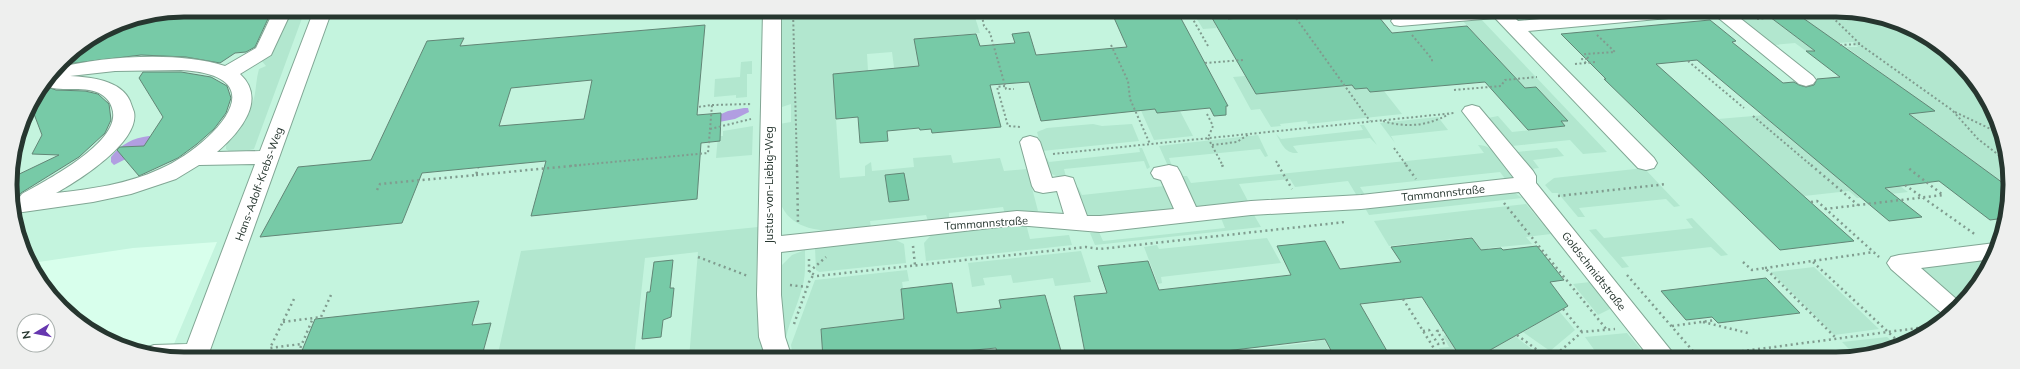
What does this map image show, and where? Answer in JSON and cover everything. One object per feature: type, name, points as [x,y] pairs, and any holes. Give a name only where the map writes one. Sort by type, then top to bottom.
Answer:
[{"type":"street","points":[[227,74],[264,51],[280,17]]},
{"type":"street","name":"Hans-Adolf-Krebs-Weg","points":[[198,352],[320,17]]},
{"type":"street","name":"Justus-von-Liebig-Weg","points":[[772,17],[769,295],[772,337],[777,352]]},
{"type":"street","points":[[1400,21],[1444,17]]},
{"type":"street","points":[[1504,17],[1646,163]]},
{"type":"street","points":[[1513,27],[1625,17]]},
{"type":"street","points":[[1727,17],[1806,80]]},
{"type":"street","points":[[105,89],[144,64]]},
{"type":"street","points":[[18,206],[126,188],[169,173],[194,159],[224,134],[240,111],[241,91],[236,81],[227,74],[192,65],[97,65],[60,73]]},
{"type":"street","points":[[18,205],[83,167],[99,154],[116,135],[124,118],[124,109],[116,96],[105,89],[80,83],[53,82]]},
{"type":"street","points":[[1472,111],[1526,176],[1531,192]]},
{"type":"street","points":[[1029,142],[1043,186],[1065,183],[1078,223]]},
{"type":"street","points":[[194,159],[268,157]]},
{"type":"street","points":[[1162,173],[1169,172],[1188,215]]},
{"type":"street","name":"Tammannstraße","points":[[769,245],[1017,218],[1100,224],[1251,208],[1531,192]]},
{"type":"street","name":"Goldschmidtstraße","points":[[1531,192],[1659,352]]},
{"type":"street","points":[[1949,307],[1899,264],[1986,244]]},
{"type":"path","points":[[793,17],[799,242],[809,250],[810,272],[817,276],[1086,247],[1100,249],[1346,222]]},
{"type":"path","points":[[982,17],[984,26],[990,33],[1006,89],[1014,89]]},
{"type":"path","points":[[1192,17],[1208,46]]},
{"type":"path","points":[[1295,17],[1370,122]]},
{"type":"path","points":[[1754,17],[1757,19],[1773,17]]},
{"type":"path","points":[[1832,17],[1860,44],[1953,112],[1978,139],[2001,157]]},
{"type":"path","points":[[1400,21],[1432,59],[1432,63]]},
{"type":"path","points":[[1582,21],[1615,52],[1585,54],[1589,59],[1582,59],[1586,63],[1596,62]]},
{"type":"path","points":[[1840,45],[1860,44]]},
{"type":"path","points":[[1112,45],[1128,81],[1130,99],[1150,144]]},
{"type":"path","points":[[1205,64],[1243,60]]},
{"type":"path","points":[[1688,61],[1744,108]]},
{"type":"path","points":[[1454,90],[1501,86],[1505,80],[1520,79]]},
{"type":"path","points":[[1005,86],[997,87],[1008,126],[1029,142],[1150,144],[1437,115]]},
{"type":"path","points":[[698,106],[749,104],[753,107]]},
{"type":"path","points":[[377,190],[380,184],[708,152],[712,105]]},
{"type":"path","points":[[1953,112],[1994,131]]},
{"type":"path","points":[[1207,114],[1213,126],[1208,138]]},
{"type":"path","points":[[1380,121],[1410,126],[1440,120],[1450,114]]},
{"type":"path","points":[[1753,116],[1859,205]]},
{"type":"path","points":[[710,129],[740,122]]},
{"type":"path","points":[[1212,145],[1235,143],[1244,140],[1250,134]]},
{"type":"path","points":[[1208,138],[1223,167]]},
{"type":"path","points":[[1276,161],[1301,205]]},
{"type":"path","points":[[1825,209],[1943,195],[1907,167]]},
{"type":"path","points":[[476,174],[478,168]]},
{"type":"path","points":[[1497,204],[1504,203],[1531,192],[1667,184]]},
{"type":"path","points":[[1905,185],[1986,244]]},
{"type":"path","points":[[1810,202],[1817,202],[1884,261]]},
{"type":"path","points":[[1504,203],[1607,330]]},
{"type":"path","points":[[1744,262],[1752,270],[1874,252]]},
{"type":"path","points":[[698,257],[756,279]]},
{"type":"path","points":[[1813,262],[1897,340]]},
{"type":"path","points":[[1765,268],[1837,339]]},
{"type":"path","points":[[783,352],[788,349],[798,308],[814,274]]},
{"type":"path","points":[[1627,275],[1694,352]]},
{"type":"path","points":[[788,285],[807,288]]},
{"type":"path","points":[[283,322],[321,318],[331,295]]},
{"type":"path","points":[[294,299],[270,348],[301,344]]},
{"type":"path","points":[[1403,299],[1436,352]]},
{"type":"path","points":[[1563,309],[1582,332]]},
{"type":"path","points":[[298,352],[313,318]]},
{"type":"path","points":[[1672,326],[1715,320]]},
{"type":"path","points":[[1703,322],[1748,333]]},
{"type":"path","points":[[1743,352],[1924,327]]},
{"type":"path","points":[[1423,331],[1430,330],[1438,344],[1445,343],[1437,331],[1443,330]]},
{"type":"path","points":[[1559,352],[1582,332],[1599,330]]},
{"type":"path","points":[[1517,335],[1540,352]]},
{"type":"shaded area","points":[[174,17],[1846,17],[1868,20],[1910,34],[1929,45],[1954,66],[1975,91],[1990,120],[2002,163],[2003,195],[2000,217],[1986,259],[1975,278],[1954,303],[1929,324],[1910,335],[1868,349],[1846,352],[174,352],[171,352],[217,242],[133,248],[36,262],[26,238],[18,206],[17,174],[20,152],[26,131],[34,110],[45,91],[66,66],[83,52],[166,18]]},
{"type":"shaded area","points":[[283,17],[302,17],[254,149],[232,152],[226,149],[229,138],[250,109],[254,99],[259,69],[266,66],[260,59]]},
{"type":"shaded area","points":[[778,17],[975,17],[980,33],[914,39],[923,88],[897,90],[892,52],[867,54],[868,71],[833,74],[840,178],[865,176],[865,166],[871,162],[872,171],[914,167],[913,158],[951,155],[953,163],[1000,158],[1004,171],[1027,169],[1038,211],[1005,214],[1003,207],[949,213],[949,218],[928,221],[926,215],[870,221],[871,228],[845,231],[818,230],[805,226],[794,221],[785,212],[779,199],[779,124],[791,122],[791,104],[779,108]]},
{"type":"shaded area","points":[[1161,17],[1184,17],[1161,19]]},
{"type":"shaded area","points":[[1196,17],[1211,17],[1217,28],[1203,29]]},
{"type":"shaded area","points":[[1510,17],[1580,17],[1515,22]]},
{"type":"shaded area","points":[[1738,17],[1770,17],[1815,51],[1806,51],[1795,43],[1774,45]]},
{"type":"shaded area","points":[[1801,17],[1846,17],[1879,23],[1910,34],[1929,45],[1946,59],[1954,66],[1975,91],[1986,110],[2000,152],[2003,183],[1910,114],[1934,111],[1846,47],[1858,47],[1853,42],[1837,43]]},
{"type":"shaded area","points":[[1480,18],[1607,152],[1583,154],[1570,140],[1512,146],[1488,118],[1498,116],[1512,132],[1565,126],[1561,121],[1567,121],[1525,88],[1462,20]]},
{"type":"shaded area","points":[[1342,54],[1370,92],[1384,91],[1402,114],[1308,124],[1307,121],[1280,124],[1281,126],[1271,127],[1260,109],[1251,110],[1233,77],[1245,76],[1256,94]]},
{"type":"shaded area","points":[[752,61],[752,74],[747,74],[747,97],[736,98],[736,95],[714,97],[715,79],[740,77],[741,62]]},
{"type":"shaded area","points":[[1135,97],[1180,111],[1193,136],[1154,140]]},
{"type":"shaded area","points":[[748,108],[749,112],[735,119],[719,122],[719,115],[728,111]]},
{"type":"shaded area","points":[[1765,115],[1900,186],[1908,192],[1857,198],[1849,191],[1804,196],[1718,119]]},
{"type":"shaded area","points":[[1438,117],[1448,130],[1391,136],[1395,143],[1380,123]]},
{"type":"shaded area","points":[[1093,124],[1102,126],[1132,124],[1139,141],[1042,151],[1037,132],[1047,128]]},
{"type":"shaded area","points":[[1360,125],[1364,125],[1377,145],[1370,138],[1293,146],[1298,153],[1294,153],[1284,148],[1276,134],[1281,139],[1363,130]]},
{"type":"shaded area","points":[[753,126],[752,155],[716,158],[718,136],[723,136],[723,131]]},
{"type":"shaded area","points":[[1258,135],[1268,156],[1265,157],[1260,149],[1169,158],[1172,166],[1168,166],[1159,146]]},
{"type":"shaded area","points":[[149,136],[154,138],[149,147],[114,165],[111,162],[111,157],[123,145],[138,138]]},
{"type":"shaded area","points":[[1478,145],[1490,148],[1495,152],[1515,176],[1514,179],[1506,180],[1500,172],[1360,187],[1365,195],[1357,196],[1348,181],[1295,187],[1290,179],[1239,184],[1249,203],[1196,209],[1181,176],[1187,176],[1191,183],[1484,153]]},
{"type":"shaded area","points":[[1139,148],[1142,148],[1150,167],[1147,169],[1144,161],[1064,169],[1066,177],[1060,178],[1050,173],[1045,158],[1047,158],[1049,162],[1140,152]]},
{"type":"shaded area","points":[[1557,148],[1564,156],[1533,160],[1539,168],[1531,169],[1517,152]]},
{"type":"shaded area","points":[[1644,168],[1680,206],[1674,207],[1666,199],[1579,208],[1585,217],[1578,217],[1558,193],[1552,193],[1545,185],[1554,178]]},
{"type":"shaded area","points":[[1165,186],[1175,211],[1086,218],[1076,189],[1078,187],[1082,195]]},
{"type":"shaded area","points":[[1507,192],[1515,193],[1522,198],[1369,215],[1365,208]]},
{"type":"shaded area","points":[[1526,204],[1551,234],[1526,237],[1532,244],[1488,248],[1489,251],[1483,252],[1472,237],[1389,246],[1374,221]]},
{"type":"shaded area","points":[[1254,215],[1261,227],[1095,245],[1090,233],[1099,232],[1103,241],[1225,228],[1221,218]]},
{"type":"shaded area","points":[[1692,218],[1728,255],[1721,256],[1711,247],[1621,257],[1629,267],[1622,268],[1589,230],[1596,229],[1604,238],[1693,228],[1686,219]]},
{"type":"shaded area","points":[[1026,224],[1030,239],[1069,235],[1072,245],[926,261],[924,243],[931,235]]},
{"type":"shaded area","points":[[758,227],[756,279],[764,352],[690,352],[698,252],[645,258],[635,352],[498,352],[521,251]]},
{"type":"shaded area","points":[[1267,238],[1281,263],[1161,277],[1162,283],[1158,284],[1144,247],[1157,245],[1159,249]]},
{"type":"shaded area","points":[[894,239],[904,244],[906,263],[819,272],[816,270],[815,248],[833,244]]},
{"type":"shaded area","points":[[805,250],[804,279],[788,330],[785,345],[783,346],[781,266],[792,255]]},
{"type":"shaded area","points":[[1081,251],[1091,282],[1055,286],[1053,278],[1013,283],[1011,275],[983,278],[985,285],[972,287],[968,263]]},
{"type":"shaded area","points":[[1986,258],[1975,278],[1954,303],[1918,271],[1918,267]]},
{"type":"shaded area","points":[[1814,267],[1879,329],[1834,335],[1771,272]]},
{"type":"shaded area","points":[[907,270],[909,281],[902,282],[903,288],[901,289],[905,328],[893,320],[822,329],[823,352],[792,352],[791,345],[815,280]]},
{"type":"shaded area","points":[[1590,282],[1612,308],[1598,315],[1573,284]]},
{"type":"shaded area","points":[[1307,307],[1331,352],[1234,352],[1315,342],[1298,309]]},
{"type":"shaded area","points":[[1559,311],[1575,330],[1550,351],[1523,332]]},
{"type":"shaded area","points":[[1627,333],[1643,352],[1596,352],[1585,337]]},
{"type":"shaded area","points":[[1446,335],[1457,352],[1441,352],[1439,348],[1449,347],[1443,336]]},
{"type":"shaded area","points":[[1515,336],[1535,352],[1487,352]]},
{"type":"shaded area","points":[[1887,337],[1893,342],[1868,349],[1852,352],[1842,342]]},
{"type":"building","points":[[174,17],[269,17],[255,47],[246,52],[235,53],[220,63],[186,57],[141,55],[68,64],[91,45],[110,34],[152,20]]},
{"type":"building","points":[[1114,17],[1180,17],[1228,106],[1226,106],[1226,115],[1214,116],[1210,108],[1157,113],[1155,109],[1041,121],[1029,82],[990,85],[1001,127],[932,133],[931,129],[920,130],[919,128],[887,131],[888,141],[860,143],[858,117],[836,119],[833,74],[919,66],[914,39],[976,34],[980,46],[1015,43],[1012,34],[1029,32],[1036,55],[1127,47]]},
{"type":"building","points":[[1211,17],[1228,17],[1228,19],[1250,17],[1379,17],[1392,33],[1467,26],[1525,88],[1536,87],[1568,121],[1561,121],[1565,126],[1528,130],[1485,82],[1370,92],[1367,88],[1355,89],[1352,85],[1256,94]]},
{"type":"building","points":[[1770,17],[1802,17],[1935,111],[1909,114],[2003,183],[2002,206],[2000,219],[1990,220],[1939,181],[1885,188],[1922,217],[1889,221],[1697,60],[1656,64],[1854,241],[1780,250],[1604,79],[1606,79],[1561,34],[1710,20],[1736,41],[1732,42],[1783,83],[1794,82],[1806,87],[1814,85],[1817,79],[1840,77],[1806,51],[1815,51]]},
{"type":"building","points":[[705,25],[697,115],[721,113],[720,141],[701,143],[697,199],[531,216],[546,161],[422,173],[402,223],[260,237],[298,167],[371,160],[427,41],[464,38],[460,46]],"holes":[[[592,80],[584,119],[499,126],[511,88]]]},
{"type":"building","points":[[143,72],[181,72],[211,77],[227,86],[231,98],[226,113],[214,129],[197,144],[178,158],[139,176],[117,150],[120,147],[144,146],[163,117],[139,78]]},
{"type":"building","points":[[48,87],[56,90],[85,91],[98,94],[109,104],[111,120],[105,133],[79,157],[21,193],[17,197],[17,175],[59,155],[32,154],[42,135],[33,112]]},
{"type":"building","points":[[904,173],[909,200],[889,202],[885,175]]},
{"type":"building","points":[[1472,238],[1481,250],[1501,248],[1503,250],[1537,246],[1564,280],[1550,282],[1568,306],[1487,352],[1457,352],[1422,297],[1360,304],[1388,352],[1332,352],[1325,339],[1217,352],[1085,352],[1074,296],[1107,293],[1098,266],[1148,261],[1159,290],[1291,275],[1277,246],[1325,241],[1340,269],[1401,262],[1391,247]]},
{"type":"building","points":[[673,260],[670,288],[674,288],[671,317],[663,320],[661,337],[642,339],[647,292],[650,292],[654,262]]},
{"type":"building","points":[[1766,278],[1800,313],[1718,323],[1712,317],[1686,320],[1661,291]]},
{"type":"building","points":[[952,283],[957,313],[1001,308],[999,300],[1045,295],[1061,352],[997,352],[996,348],[964,352],[823,352],[821,329],[904,319],[901,289]]},
{"type":"building","points":[[479,301],[472,325],[491,323],[483,352],[301,352],[315,319]]}]
